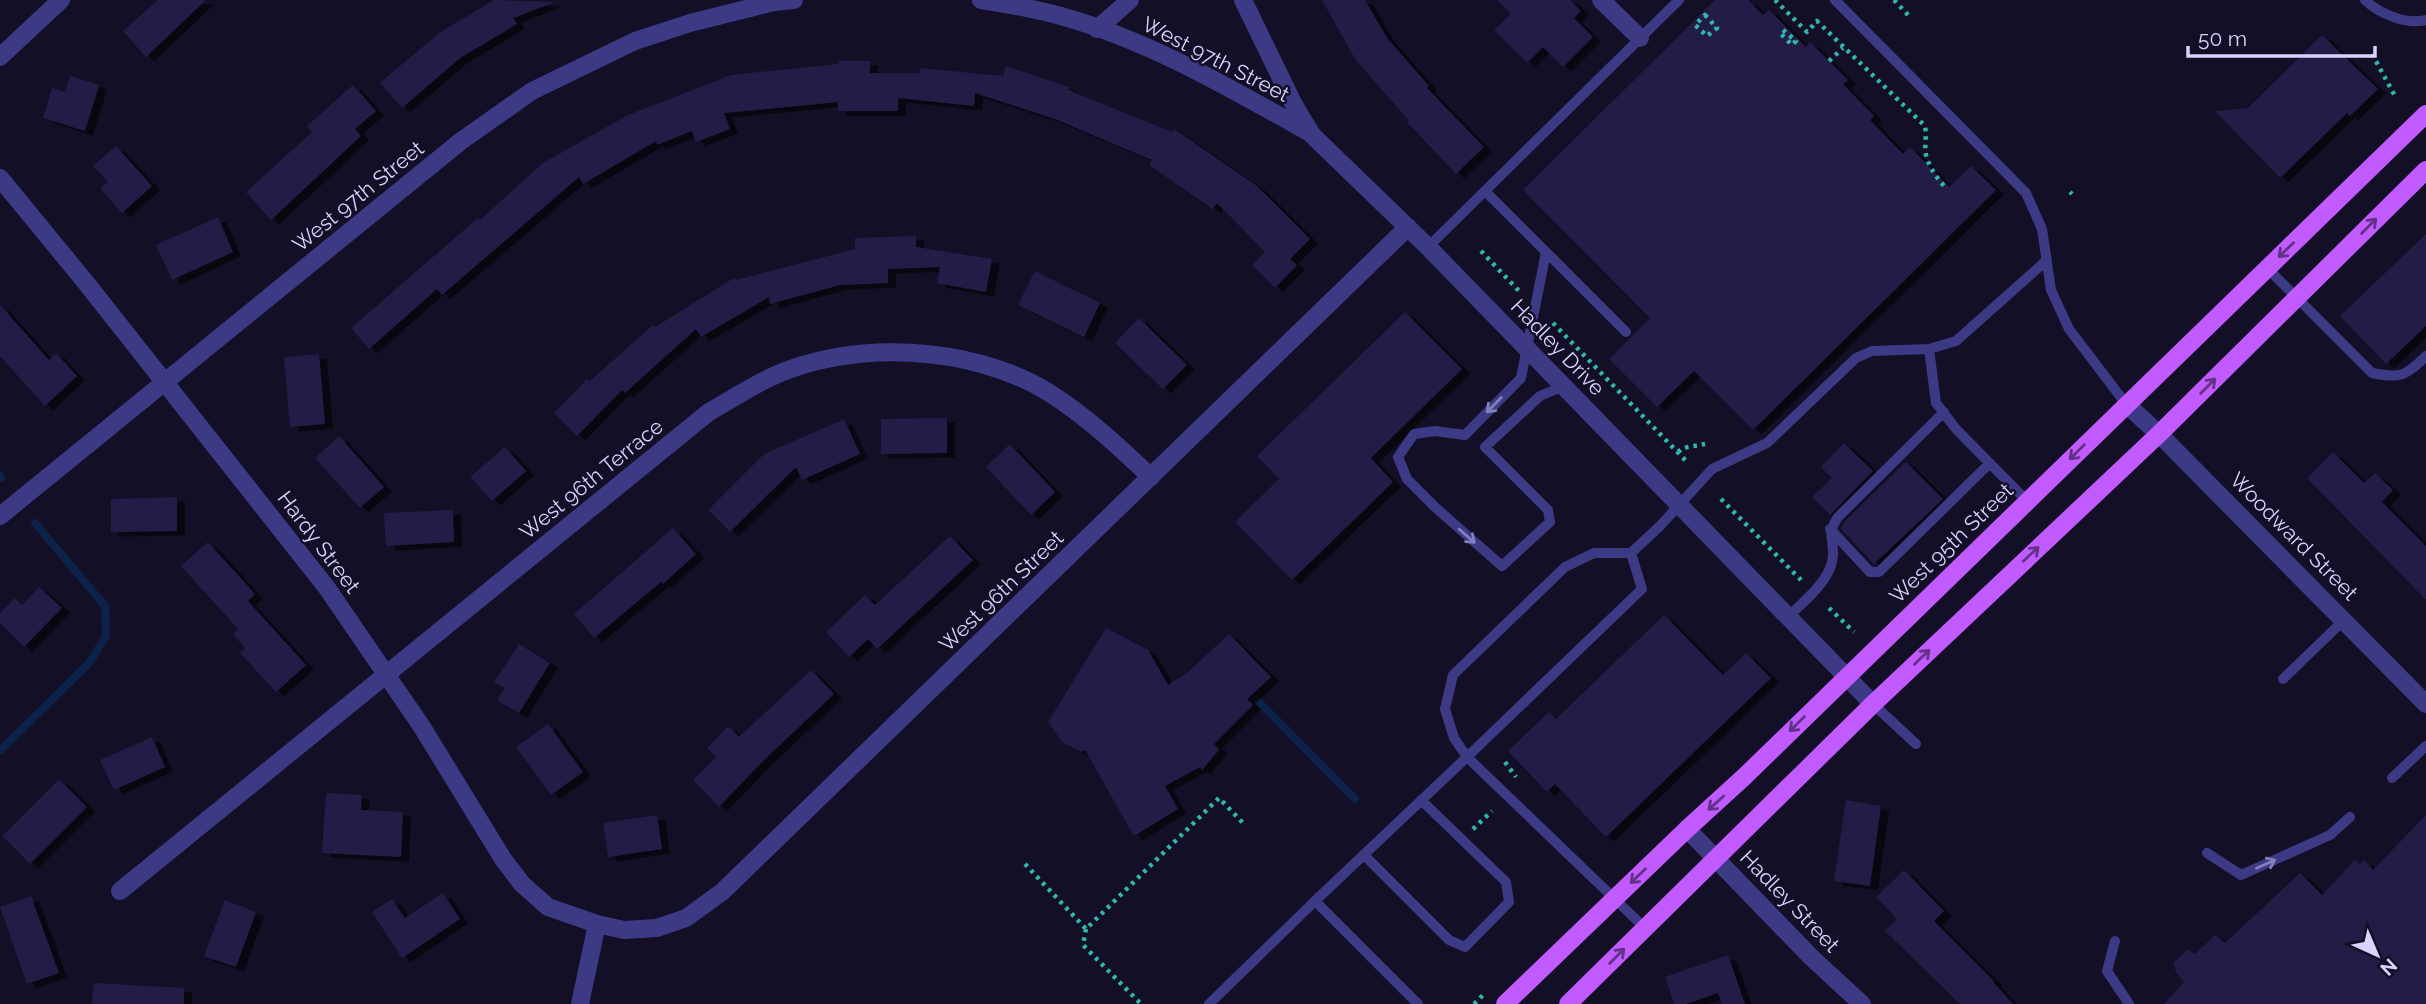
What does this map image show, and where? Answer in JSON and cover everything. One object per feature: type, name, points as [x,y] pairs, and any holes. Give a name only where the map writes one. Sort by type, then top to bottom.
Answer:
[{"type":"main road","name":"West 95th Street","points":[[1506,1004],[1687,828],[1744,777],[2426,114]]},
{"type":"main road","points":[[1568,1004],[1873,704],[2159,434],[2426,170]]},
{"type":"street","points":[[0,57],[61,0]]},
{"type":"street","name":"West 97th Street","points":[[0,516],[461,141],[532,91],[635,41],[690,23],[774,2],[794,0]]},
{"type":"street","name":"West 97th Street","points":[[981,0],[1062,16],[1149,48],[1312,135]]},
{"type":"street","name":"West 97th Street","points":[[1097,29],[1130,0]]},
{"type":"street","name":"Hadley Drive","points":[[1243,0],[1293,103],[1312,135],[1428,247],[1873,704]]},
{"type":"street","points":[[1601,0],[1640,38]]},
{"type":"street","name":"Hardy Street","points":[[0,178],[327,587],[387,675],[503,859],[522,884],[548,906],[597,925]]},
{"type":"street","name":"West 96th Street","points":[[597,925],[624,930],[657,928],[686,918],[722,892],[1408,227]]},
{"type":"street","name":"West 96th Terrace","points":[[120,891],[709,412],[770,377],[830,358],[883,352],[939,355],[994,368],[1045,391],[1087,418],[1150,477]]},
{"type":"street","name":"Woodward Street","points":[[2126,404],[2345,619],[2426,704]]},
{"type":"street","name":"Hadley Street","points":[[1687,828],[1812,958],[1862,1004]]},
{"type":"street","points":[[579,1004],[597,925]]},
{"type":"lane","points":[[1428,247],[1679,0]]},
{"type":"lane","points":[[1835,0],[2026,193],[2042,229],[2051,290],[2069,328],[2126,404]]},
{"type":"lane","points":[[2365,0],[2393,18],[2426,20]]},
{"type":"lane","points":[[1485,191],[1626,332]]},
{"type":"lane","points":[[1546,252],[1521,378],[1465,435],[1435,431],[1414,433],[1398,457],[1407,479],[1502,566],[1550,522],[1548,510],[1485,447],[1540,396],[1564,386]]},
{"type":"lane","points":[[1644,928],[1467,757],[1454,738],[1445,709],[1453,675],[1565,567],[1594,553],[1631,553],[1660,526],[1712,469],[1767,443],[1856,358],[1872,351],[1929,349],[1956,341],[2047,260]]},
{"type":"lane","points":[[2267,268],[2371,373],[2392,377],[2406,375],[2426,356]]},
{"type":"lane","points":[[1929,349],[1936,403],[1956,429],[2027,501]]},
{"type":"lane","points":[[1788,617],[1813,592],[1829,570],[1833,555],[1830,529],[1838,517],[1944,412]]},
{"type":"lane","points":[[1830,529],[1870,572],[1879,572],[1990,463]]},
{"type":"lane","points":[[1209,1004],[1642,589],[1631,553]]},
{"type":"lane","points":[[2283,679],[2345,619]]},
{"type":"lane","points":[[1873,704],[1916,744]]},
{"type":"lane","points":[[2392,778],[2426,746]]},
{"type":"lane","points":[[1364,855],[1449,940],[1465,947],[1509,902],[1506,882],[1421,800]]},
{"type":"lane","points":[[2207,853],[2241,875],[2330,835],[2350,817]]},
{"type":"lane","points":[[1315,901],[1418,1004]]},
{"type":"lane","points":[[2115,941],[2107,971],[2129,1004]]},
{"type":"path","points":[[1775,0],[1807,32],[1817,21],[1924,126],[1928,139],[1926,151],[1936,177],[1944,186]]},
{"type":"path","points":[[1894,0],[1910,17]]},
{"type":"path","points":[[1705,15],[1717,28],[1707,36],[1695,25],[1705,15]]},
{"type":"path","points":[[1829,61],[1843,48]]},
{"type":"path","points":[[2372,54],[2395,96]]},
{"type":"path","points":[[1920,157],[1926,151]]},
{"type":"path","points":[[1481,251],[1523,295]]},
{"type":"path","points":[[1553,323],[1687,462]]},
{"type":"path","points":[[1678,452],[1683,448],[1705,444]]},
{"type":"path","points":[[1721,499],[1801,580]]},
{"type":"path","points":[[1829,608],[1854,632]]},
{"type":"path","points":[[1141,1004],[1083,945],[1086,929],[1219,798],[1244,824]]},
{"type":"path","points":[[1473,830],[1492,811]]},
{"type":"path","points":[[1025,864],[1086,929]]},
{"type":"building","points":[[158,0],[206,0],[146,57],[123,31]]},
{"type":"building","points":[[494,0],[555,2],[513,18],[517,24],[460,58],[402,108],[380,83],[439,33]]},
{"type":"building","points":[[1322,0],[1365,0],[1387,38],[1429,86],[1427,88],[1484,147],[1456,174],[1407,122],[1409,121],[1355,59]]},
{"type":"building","points":[[1497,0],[1570,0],[1581,11],[1574,18],[1593,37],[1563,67],[1543,47],[1527,63],[1494,30],[1511,14]]},
{"type":"building","points":[[1715,0],[1748,0],[1763,15],[1769,10],[1806,47],[1810,42],[1848,80],[1843,84],[1874,116],[1870,120],[1903,154],[1910,147],[1949,187],[1971,166],[1996,190],[1753,430],[1694,371],[1657,407],[1609,359],[1650,318],[1523,190]]},
{"type":"building","points":[[2322,35],[2378,89],[2350,116],[2347,113],[2280,178],[2215,111],[2248,108]]},
{"type":"building","points":[[838,61],[870,61],[870,73],[920,73],[920,68],[1003,76],[1006,66],[1069,87],[1068,90],[1172,132],[1174,129],[1257,186],[1310,239],[1290,259],[1297,265],[1275,288],[1252,265],[1265,252],[1217,203],[1213,209],[1149,165],[1152,160],[1055,119],[975,93],[974,106],[898,98],[898,111],[838,111],[838,102],[724,113],[730,129],[696,142],[692,131],[657,145],[656,141],[583,184],[579,177],[442,295],[437,289],[369,349],[351,328],[478,218],[480,220],[543,163],[628,115],[731,75],[838,64]]},
{"type":"building","points":[[70,76],[99,85],[85,131],[43,118],[52,88],[65,92]]},
{"type":"building","points":[[353,85],[376,111],[355,129],[361,136],[271,220],[246,192],[312,132],[307,126]]},
{"type":"building","points":[[116,146],[152,186],[122,213],[100,188],[108,182],[93,166]]},
{"type":"building","points":[[218,217],[233,252],[172,280],[156,245]]},
{"type":"building","points":[[2426,234],[2426,326],[2386,364],[2340,316]]},
{"type":"building","points":[[916,236],[916,247],[992,259],[986,292],[937,283],[940,267],[888,269],[888,283],[840,285],[770,304],[769,297],[701,337],[696,329],[625,393],[622,390],[577,436],[554,413],[587,379],[590,381],[653,325],[655,327],[734,278],[736,280],[855,249],[855,238]]},
{"type":"building","points":[[1035,271],[1100,303],[1084,337],[1018,305]]},
{"type":"building","points":[[0,305],[49,360],[56,353],[77,376],[45,406],[0,356]]},
{"type":"building","points":[[1405,312],[1462,369],[1371,458],[1393,482],[1292,580],[1235,522],[1279,479],[1257,456]]},
{"type":"building","points":[[1139,318],[1187,365],[1163,389],[1115,343]]},
{"type":"building","points":[[319,354],[325,424],[290,427],[284,357]]},
{"type":"building","points":[[947,418],[947,453],[881,454],[881,419]]},
{"type":"building","points":[[844,419],[860,454],[802,480],[796,467],[730,532],[708,510],[764,454]]},
{"type":"building","points":[[339,436],[384,487],[360,508],[315,458]]},
{"type":"building","points":[[1844,443],[1873,471],[1830,515],[1812,497],[1832,478],[1821,467]]},
{"type":"building","points":[[1010,444],[1055,492],[1031,515],[986,467]]},
{"type":"building","points":[[505,447],[526,471],[492,501],[470,477]]},
{"type":"building","points":[[2333,452],[2364,483],[2375,473],[2393,490],[2382,502],[2426,546],[2426,600],[2307,478]]},
{"type":"building","points":[[1906,462],[1943,499],[1874,564],[1841,529],[1844,522]]},
{"type":"building","points":[[177,497],[177,531],[111,532],[111,499]]},
{"type":"building","points":[[453,510],[454,542],[386,546],[384,513]]},
{"type":"building","points":[[673,528],[696,554],[663,584],[661,582],[594,638],[574,614]]},
{"type":"building","points":[[950,536],[973,560],[877,649],[868,639],[849,657],[826,632],[865,595],[875,605]]},
{"type":"building","points":[[208,542],[255,594],[248,601],[306,665],[276,692],[240,653],[245,648],[233,634],[238,629],[181,566]]},
{"type":"building","points":[[39,587],[62,608],[24,647],[0,623],[0,613],[15,598],[22,605]]},
{"type":"building","points":[[1664,615],[1723,675],[1746,653],[1771,678],[1606,837],[1555,784],[1547,792],[1508,751],[1549,712],[1556,719]]},
{"type":"building","points":[[1106,628],[1148,650],[1168,685],[1188,672],[1229,634],[1271,677],[1247,699],[1253,705],[1214,744],[1219,750],[1202,770],[1200,767],[1165,786],[1178,809],[1134,836],[1085,750],[1082,752],[1062,742],[1048,722]]},
{"type":"building","points":[[519,644],[550,663],[519,713],[497,700],[505,688],[494,682]]},
{"type":"building","points":[[811,670],[834,694],[719,807],[693,780],[716,757],[707,748],[728,726],[739,737]]},
{"type":"building","points":[[548,724],[583,772],[551,795],[516,747]]},
{"type":"building","points":[[152,737],[165,767],[114,790],[100,760]]},
{"type":"building","points":[[59,779],[87,807],[30,864],[2,836]]},
{"type":"building","points":[[326,793],[362,795],[361,810],[403,812],[401,857],[322,853]]},
{"type":"building","points":[[1846,800],[1881,806],[1870,886],[1834,881]]},
{"type":"building","points":[[657,815],[662,849],[608,857],[603,823]]},
{"type":"building","points":[[2426,815],[2426,1004],[2164,1004],[2184,982],[2173,963],[2188,949],[2195,954],[2215,935],[2225,943],[2300,873],[2322,895],[2355,860],[2360,864],[2364,860],[2373,870]]},
{"type":"building","points":[[1904,870],[1944,911],[1934,921],[2013,1004],[1960,1004],[1885,931],[1897,919],[1876,897]]},
{"type":"building","points":[[443,893],[460,919],[402,958],[372,912],[392,899],[405,918]]},
{"type":"building","points":[[31,896],[59,973],[27,984],[0,907]]},
{"type":"building","points":[[225,900],[256,912],[236,967],[204,956]]},
{"type":"building","points":[[1728,955],[1745,1004],[1722,1004],[1718,993],[1686,1004],[1674,1004],[1665,977]]},
{"type":"building","points":[[94,983],[184,988],[184,1004],[92,1004]]},
{"type":"waterway","points":[[0,751],[90,662],[106,636],[105,606],[35,523]]},
{"type":"waterway","points":[[1258,701],[1355,799]]}]
